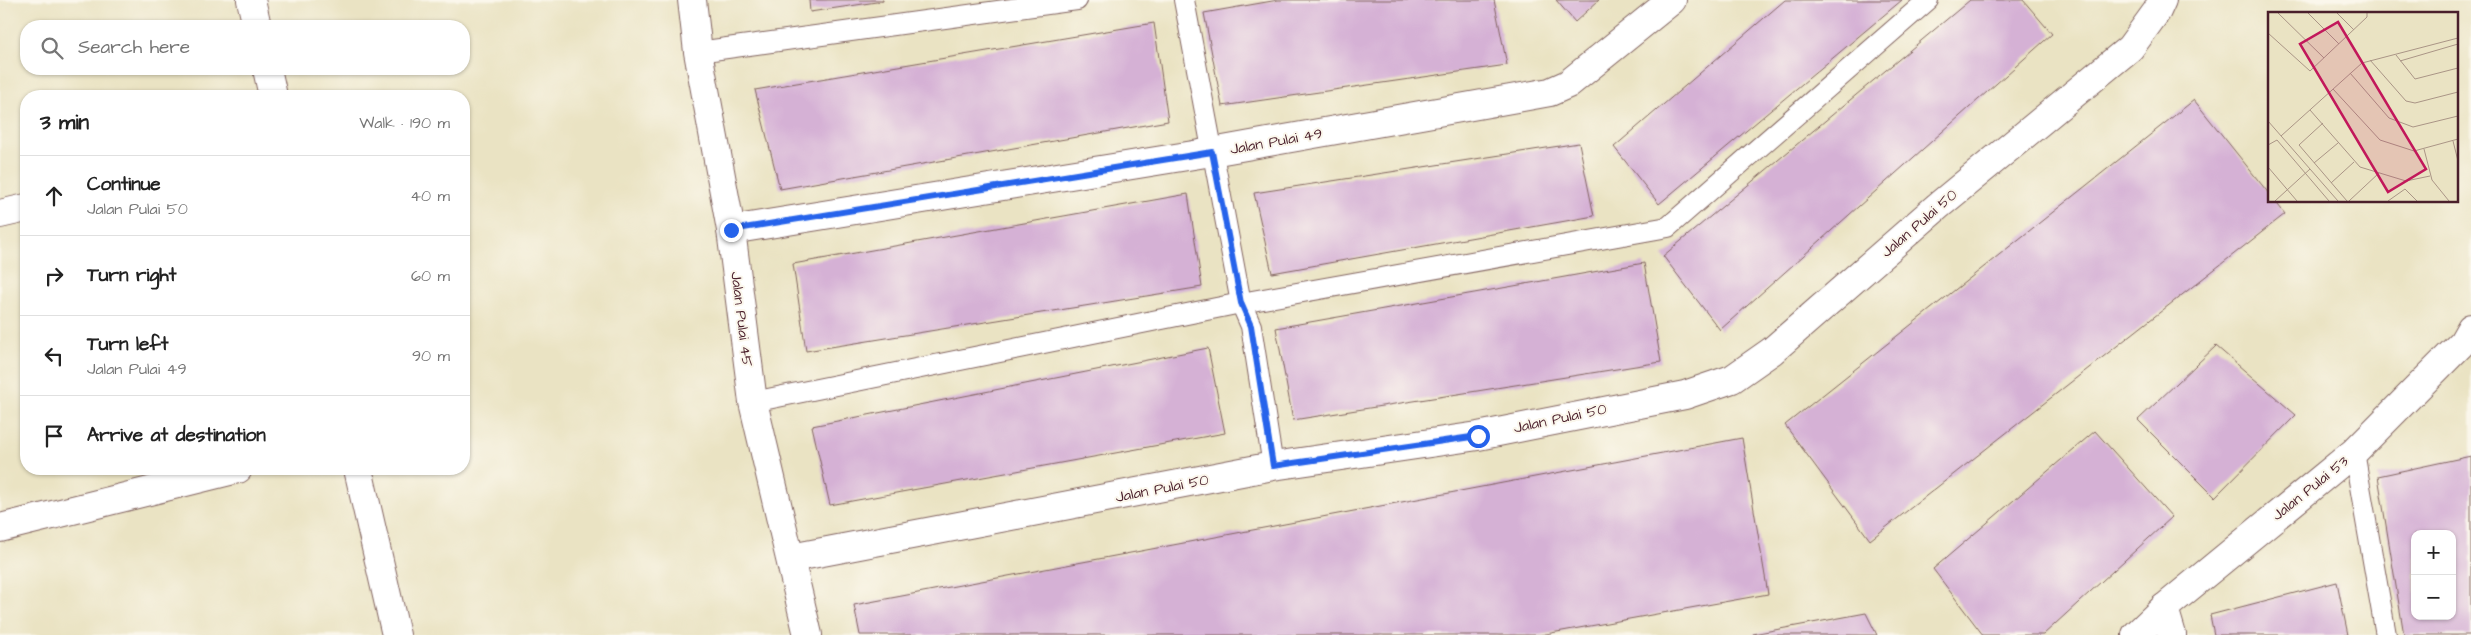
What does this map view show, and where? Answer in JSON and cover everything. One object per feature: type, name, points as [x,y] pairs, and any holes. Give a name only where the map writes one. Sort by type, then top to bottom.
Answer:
[{"type":"street","points":[[251,0],[256,20]]},
{"type":"street","name":"Jalan Pulai 45","points":[[692,0],[698,52],[731,230],[753,402],[808,635]]},
{"type":"street","name":"Jalan Pulai 49","points":[[731,230],[1212,152],[1550,92],[1568,84],[1672,0]]},
{"type":"street","name":"Jalan Pulai 50","points":[[791,558],[1273,466],[1478,436],[1684,395],[1732,379],[1772,351],[1931,212],[2130,48],[2157,11],[2162,0]]},
{"type":"street","points":[[268,75],[272,90]]},
{"type":"street","points":[[0,214],[20,209]]},
{"type":"street","name":"Jalan Pulai 53","points":[[2136,635],[2164,608],[2354,452],[2468,339]]},
{"type":"street","points":[[0,528],[214,475]]},
{"type":"street","points":[[359,475],[396,635]]},
{"type":"street","points":[[2164,608],[2172,635]]},
{"type":"lane","points":[[698,52],[1078,0]]},
{"type":"lane","points":[[1184,0],[1241,303],[1251,326],[1273,466]]},
{"type":"lane","points":[[753,402],[1241,303],[1668,227],[1928,0]]},
{"type":"lane","points":[[2354,452],[2386,635]]},
{"type":"building","points":[[809,0],[883,0],[883,1],[810,12]]},
{"type":"building","points":[[1278,0],[1494,0],[1507,65],[1222,106],[1204,13]]},
{"type":"building","points":[[1556,0],[1599,0],[1575,22]]},
{"type":"building","points":[[1785,0],[1902,0],[1659,204],[1614,147]]},
{"type":"building","points":[[1970,0],[2023,0],[2052,34],[1720,330],[1663,256]]},
{"type":"building","points":[[1154,23],[1168,121],[780,189],[755,90]]},
{"type":"building","points":[[2194,100],[2268,192],[2268,202],[2276,202],[2285,214],[1870,540],[1785,425]]},
{"type":"building","points":[[1579,143],[1594,216],[1272,273],[1254,193]]},
{"type":"building","points":[[1188,194],[1202,287],[806,351],[793,264]]},
{"type":"building","points":[[1644,263],[1661,362],[1293,420],[1276,328]]},
{"type":"building","points":[[2216,346],[2296,415],[2215,497],[2138,420]]},
{"type":"building","points":[[1208,348],[1225,433],[830,505],[812,426]]},
{"type":"building","points":[[2095,431],[2172,517],[2043,635],[1983,635],[1933,569]]},
{"type":"building","points":[[1742,438],[1768,594],[1540,635],[860,635],[854,605]]},
{"type":"building","points":[[2471,456],[2471,635],[2404,635],[2378,476]]},
{"type":"building","points":[[2337,582],[2348,635],[2214,635],[2210,615]]},
{"type":"building","points":[[1866,613],[1877,635],[1753,635],[1753,634]]},
{"type":"route","points":[[731,230],[1212,152],[1241,303],[1251,326],[1273,466],[1478,436]]}]
